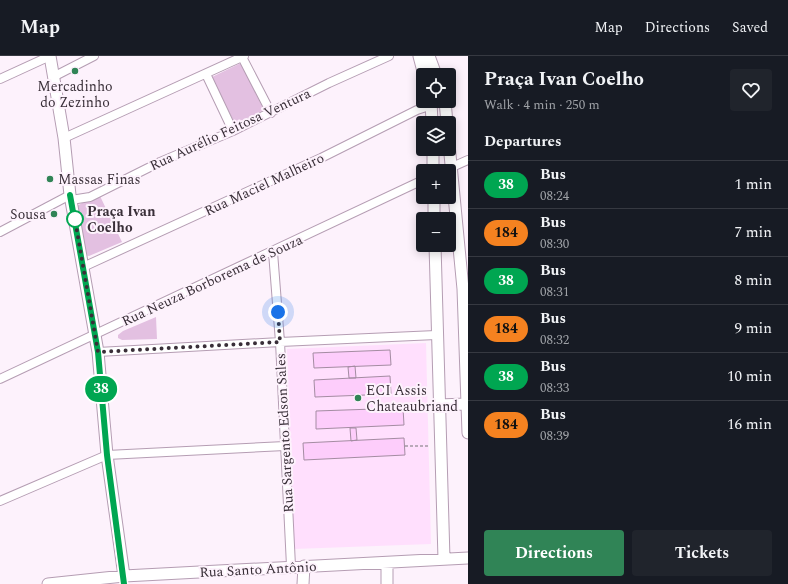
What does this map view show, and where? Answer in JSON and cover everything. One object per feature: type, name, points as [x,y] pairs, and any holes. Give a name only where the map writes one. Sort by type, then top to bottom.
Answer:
[{"type":"main road","points":[[50,56],[64,138],[71,197],[98,352],[107,455],[124,580]]},
{"type":"main road","points":[[419,56],[422,68]]},
{"type":"main road","points":[[429,56],[433,68]]},
{"type":"main road","points":[[452,204],[463,289],[468,433]]},
{"type":"main road","points":[[435,252],[438,405],[444,559]]},
{"type":"main road","points":[[438,405],[467,404]]},
{"type":"main road","name":"Rua Santo Antônio","points":[[48,584],[124,580],[291,566],[387,563],[468,558]]},
{"type":"main road","points":[[387,563],[387,584]]},
{"type":"main road","points":[[303,584],[304,566]]},
{"type":"street","points":[[0,79],[50,56]]},
{"type":"street","points":[[53,76],[94,56]]},
{"type":"street","points":[[64,138],[243,56],[271,113]]},
{"type":"street","name":"Rua Aurélio Feitosa Ventura","points":[[0,232],[71,197],[90,196],[160,162],[233,131],[329,83],[389,56]]},
{"type":"street","points":[[206,74],[233,131]]},
{"type":"street","name":"Rua Maciel Malheiro","points":[[83,268],[321,158],[422,108]]},
{"type":"street","points":[[456,165],[468,160]]},
{"type":"street","name":"Rua Neuza Borborema de Souza","points":[[0,379],[273,252],[416,183]]},
{"type":"street","name":"Rua Sargento Edson Sales","points":[[273,252],[280,342],[291,566]]},
{"type":"street","points":[[98,352],[436,335]]},
{"type":"street","points":[[0,501],[107,455],[285,446]]},
{"type":"path","points":[[405,446],[440,444]]},
{"type":"shaded area","points":[[241,63],[264,110],[235,124],[212,77]]},
{"type":"shaded area","name":"Praça Ivan Coelho","points":[[100,196],[122,242],[89,256],[85,255],[77,206],[89,199]]},
{"type":"shaded area","points":[[156,317],[157,339],[122,340],[118,338],[118,335],[123,331]]},
{"type":"shaded area","name":"ECI Assis Chateaubriand","points":[[426,343],[431,544],[294,549],[287,349]]},
{"type":"building","points":[[390,350],[391,365],[314,368],[313,353]]},
{"type":"building","points":[[355,366],[356,378],[349,378],[348,367]]},
{"type":"building","points":[[390,376],[391,394],[315,397],[314,380]]},
{"type":"building","points":[[403,408],[404,425],[316,429],[316,411]]},
{"type":"building","points":[[350,428],[356,428],[357,440],[351,441]]},
{"type":"building","points":[[404,438],[405,455],[304,460],[303,443]]},
{"type":"bus line","name":"38","points":[[70,195],[98,352],[107,455],[124,584]]},
{"type":"place","name":"Mercadinho do Zezinho","points":[[75,71]]},
{"type":"place","name":"Massas Finas","points":[[50,179]]},
{"type":"place","name":"Sousa","points":[[54,214]]},
{"type":"place","name":"Praça Ivan Coelho","points":[[75,219]]},
{"type":"place","name":"ECI Assis Chateaubriand","points":[[358,398]]},
{"type":"route","points":[[75,219],[74,214],[98,352],[280,342],[278,312]]}]
